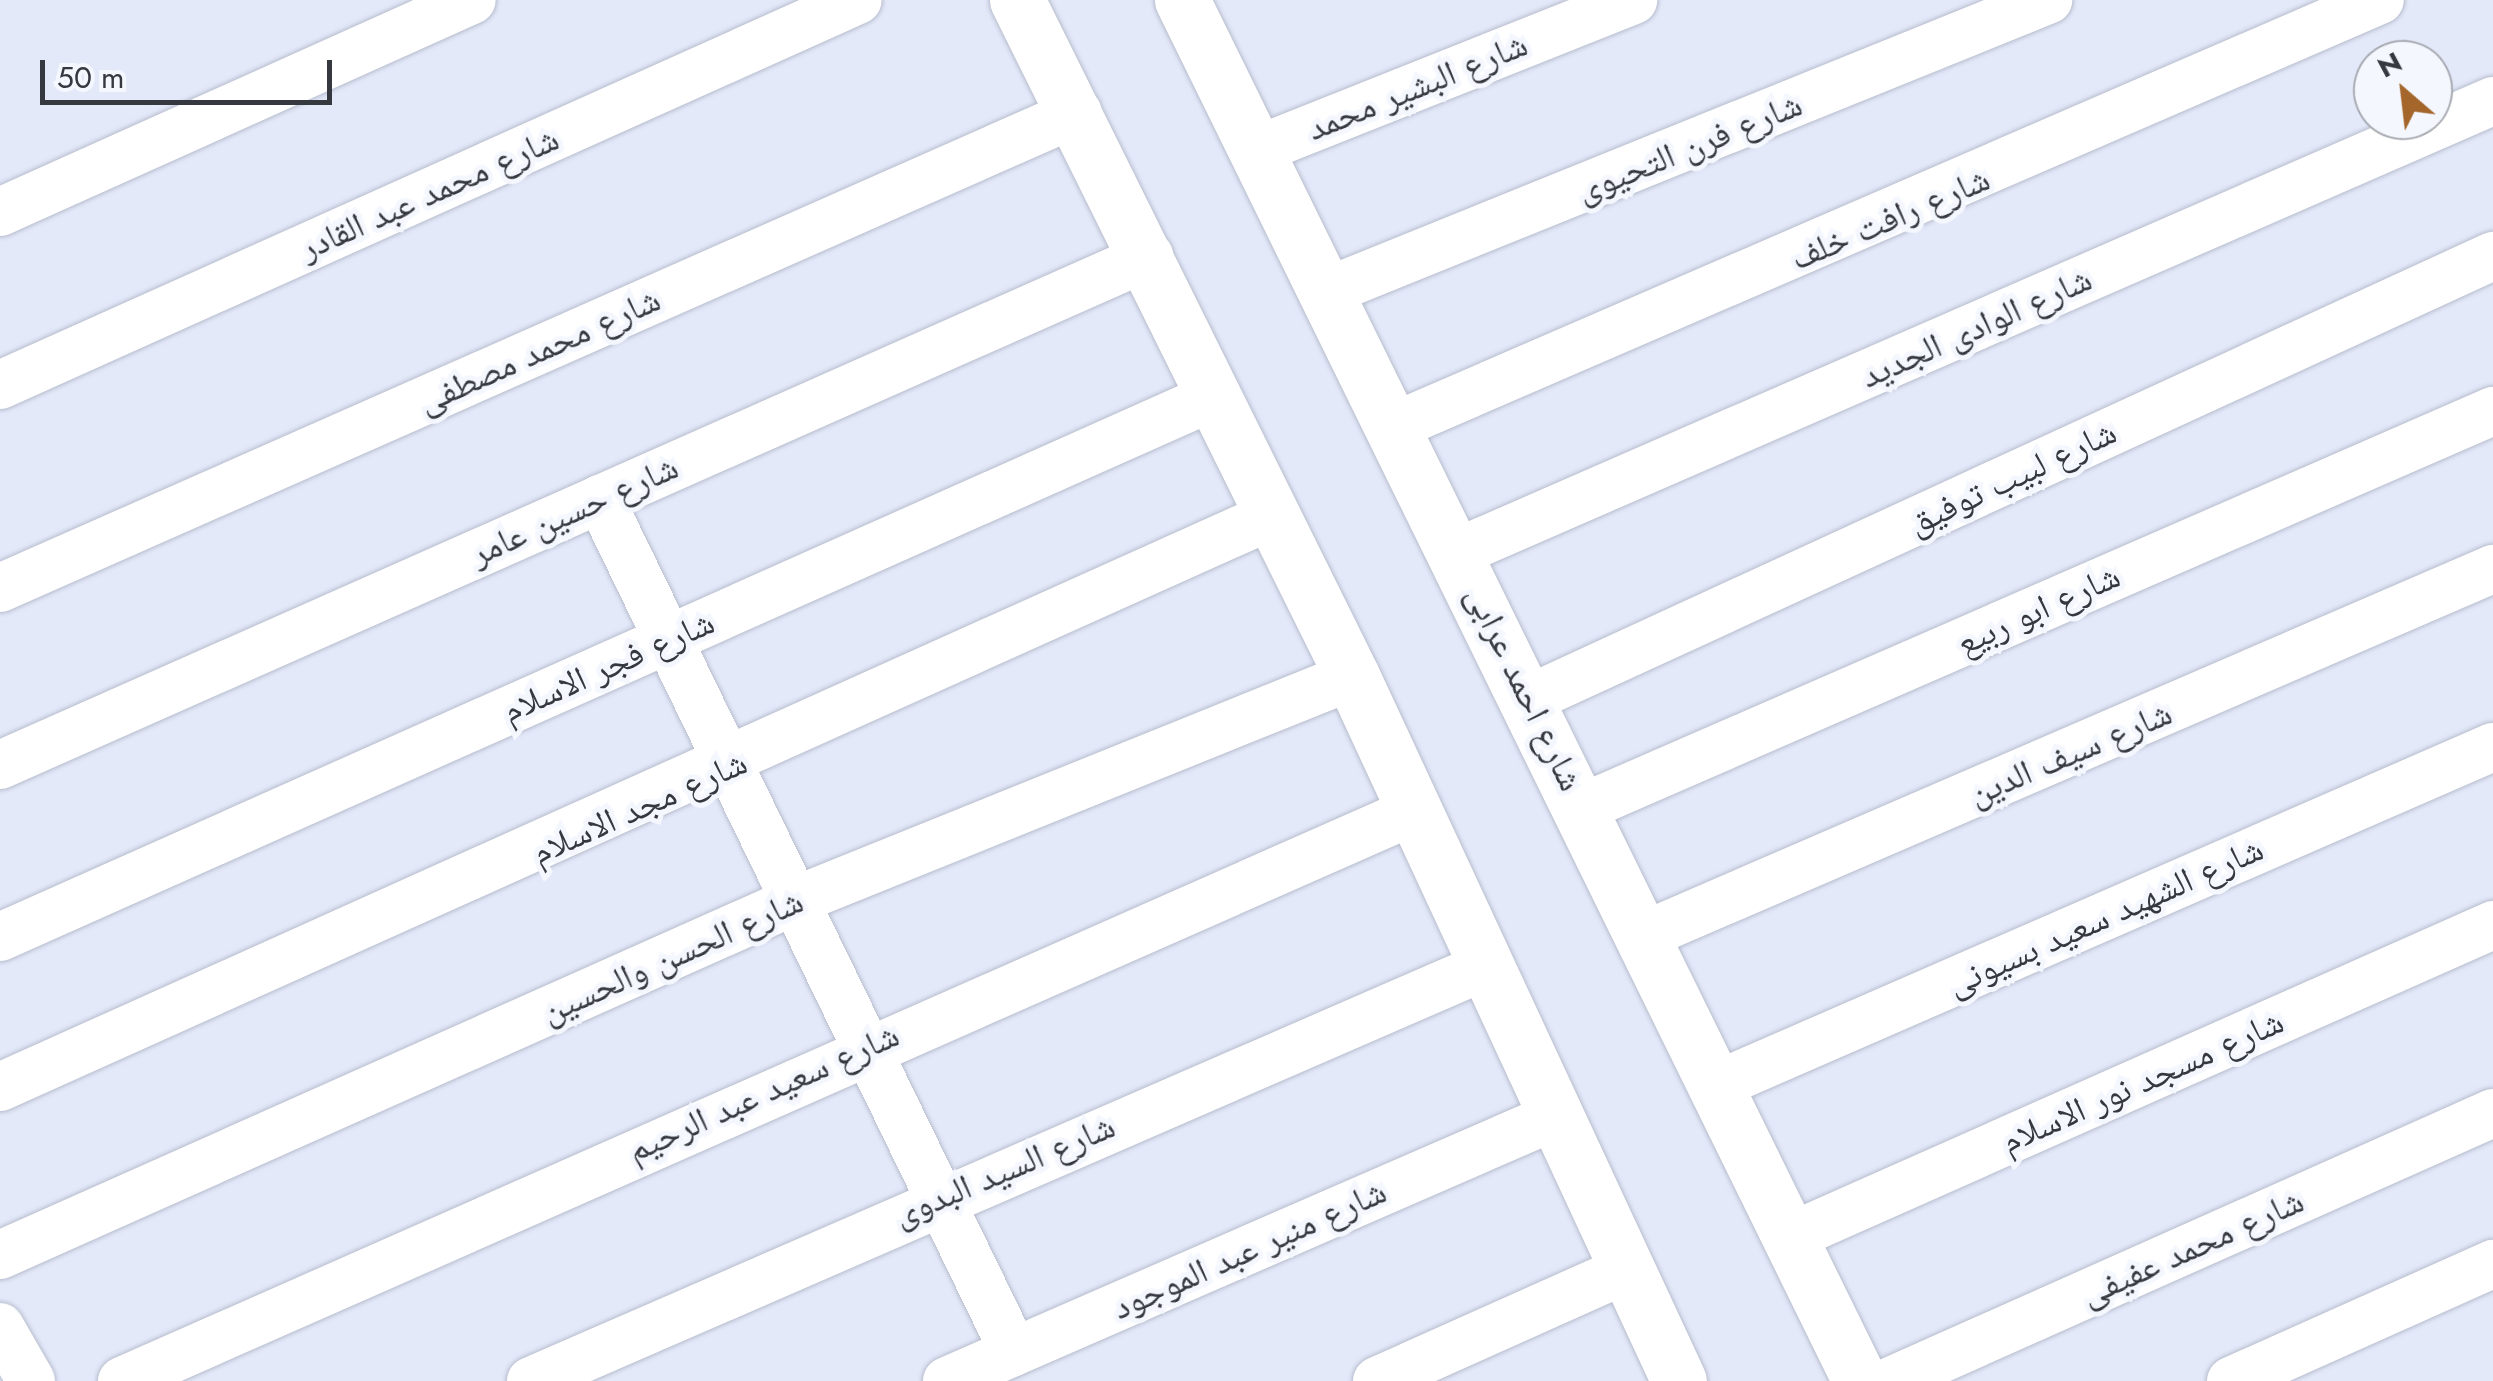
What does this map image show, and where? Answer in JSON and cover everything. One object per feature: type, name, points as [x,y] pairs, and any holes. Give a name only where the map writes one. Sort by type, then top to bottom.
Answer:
[{"type":"street","points":[[0,212],[472,0]]},
{"type":"street","name":"شارع محمد عبد القادر","points":[[0,385],[858,0]]},
{"type":"street","points":[[1017,0],[1078,112],[1352,676],[1481,968],[1679,1381]]},
{"type":"street","name":"شارع البشير محمد","points":[[1257,150],[1633,0]]},
{"type":"street","name":"شارع فرن التحيوى","points":[[1328,291],[2048,0]]},
{"type":"street","name":"شارع رافت خلف","points":[[1395,426],[2380,0]]},
{"type":"street","name":"شارع احمد عرابى","points":[[1195,4],[1257,150],[1584,807],[1860,1381]]},
{"type":"street","name":"شارع الوادى الجديد","points":[[1458,552],[2493,102]]},
{"type":"street","name":"شارع محمد مصطفى","points":[[0,588],[1078,112]]},
{"type":"street","name":"شارع حسين عامر","points":[[0,765],[1149,256]]},
{"type":"street","name":"شارع لبيب توفيق","points":[[1530,698],[2493,256]]},
{"type":"street","name":"شارع فجر الاسلام","points":[[0,937],[1217,395]]},
{"type":"street","name":"شارع ابو ربيع","points":[[1584,807],[2493,411]]},
{"type":"street","points":[[600,499],[736,764],[1014,1352]]},
{"type":"street","name":"شارع مجد الاسلام","points":[[0,1087],[736,764],[1273,516]]},
{"type":"street","name":"شارع سيف الدين","points":[[1645,935],[2493,569]]},
{"type":"street","name":"شارع الحسن والحسين","points":[[0,1255],[799,899],[1352,676]]},
{"type":"street","name":"شارع الشهيد سعيد بسيونى","points":[[1717,1085],[2493,747]]},
{"type":"street","name":"شارع سعيد عبد الرحيم","points":[[122,1381],[868,1044],[1409,812]]},
{"type":"street","name":"شارع مسجد نور الاسلام","points":[[1790,1237],[2493,925]]},
{"type":"street","name":"شارع السيد البدوى","points":[[530,1381],[940,1196],[1481,968]]},
{"type":"street","name":"شارع محمد عفيفى","points":[[1890,1381],[2493,1113]]},
{"type":"street","name":"شارع منير عبد الموجود","points":[[948,1381],[1551,1118]]},
{"type":"street","points":[[2231,1381],[2493,1264]]},
{"type":"street","points":[[1385,1379],[1625,1270]]},
{"type":"street","points":[[0,1327],[31,1381]]}]
